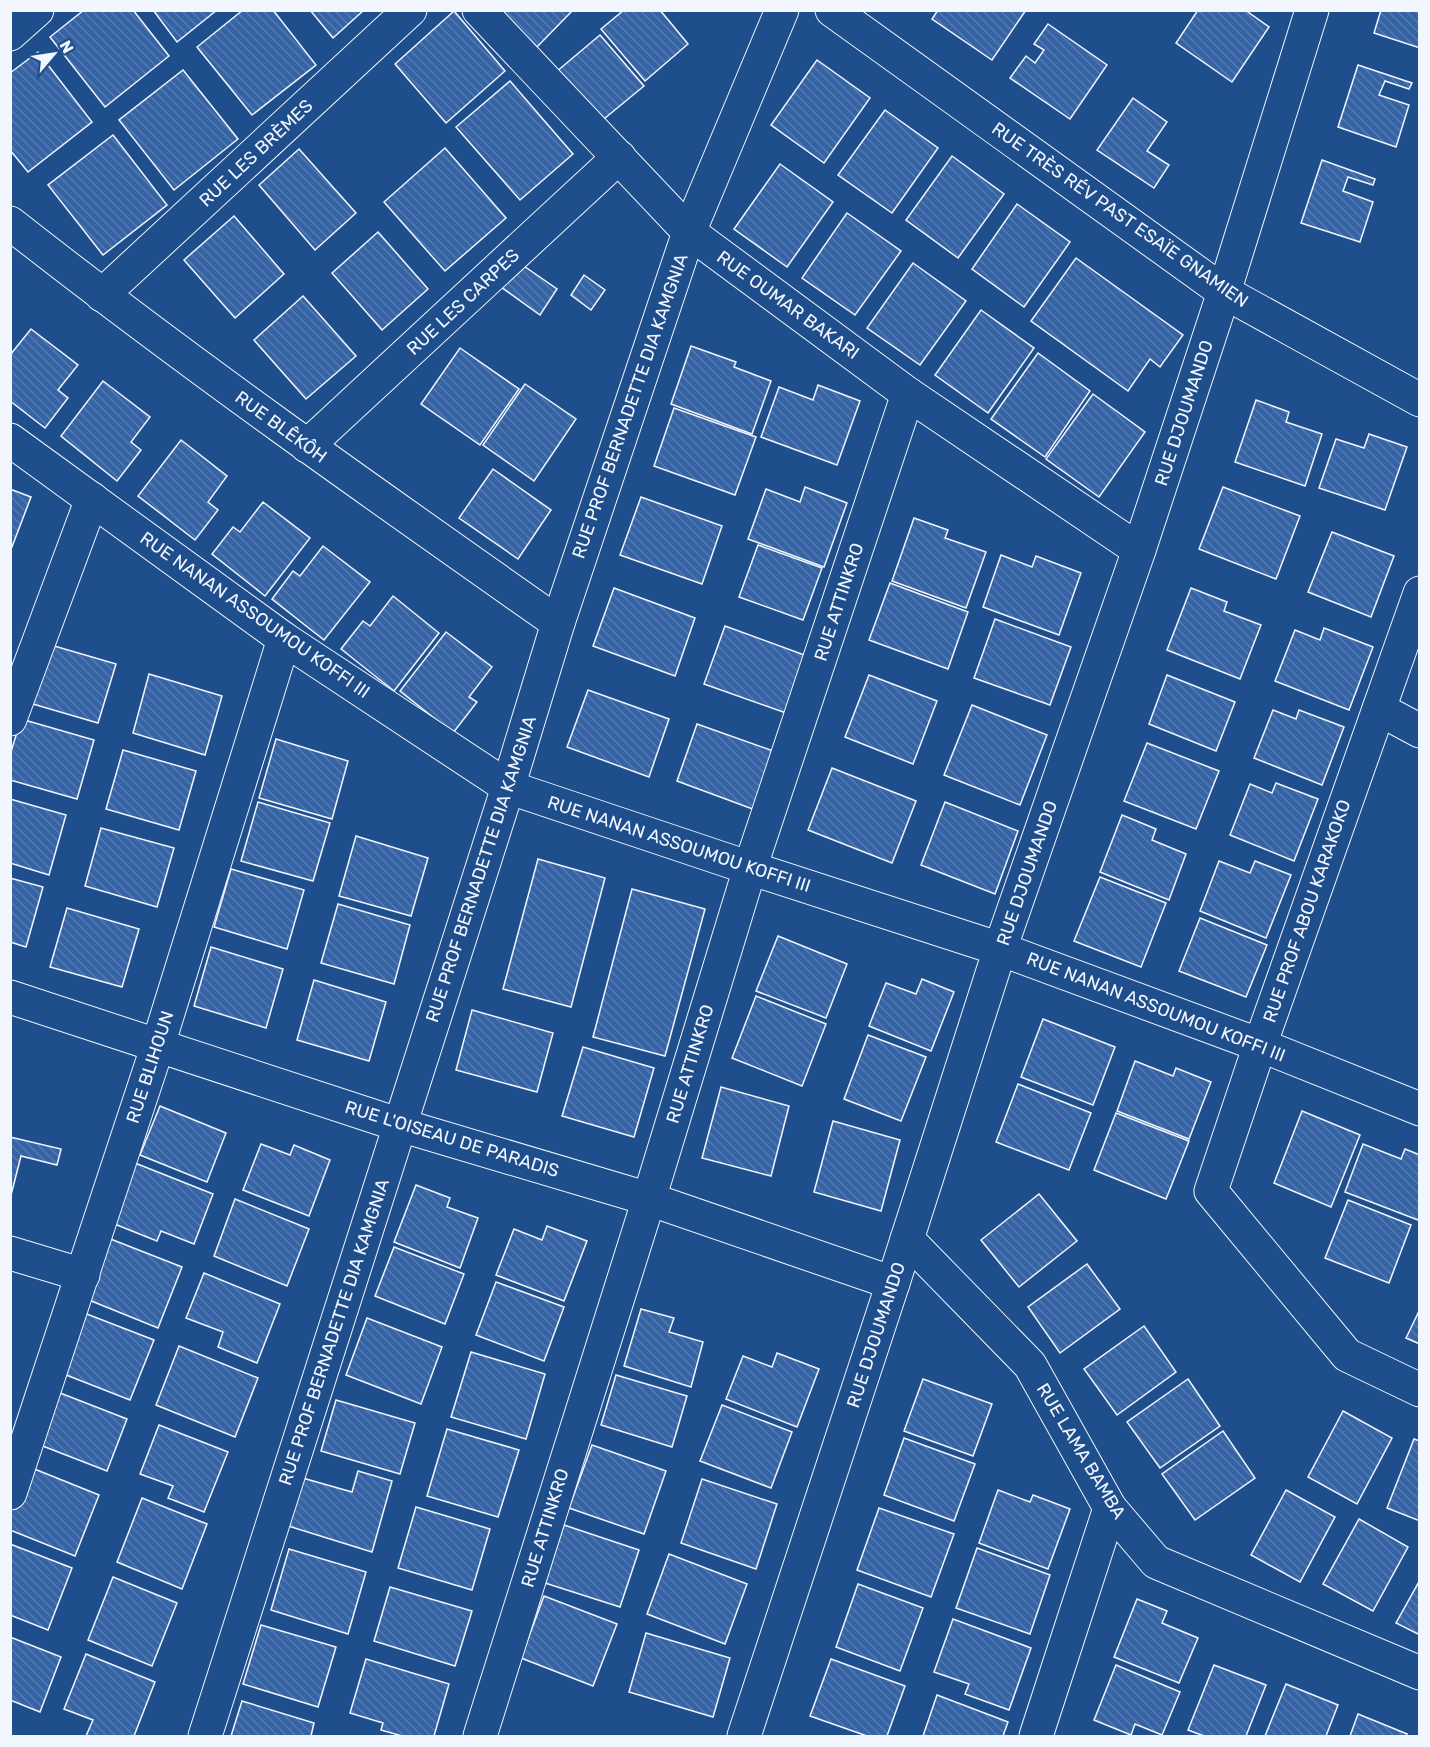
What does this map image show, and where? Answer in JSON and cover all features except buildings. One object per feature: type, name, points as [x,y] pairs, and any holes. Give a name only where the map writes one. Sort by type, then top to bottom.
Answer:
[{"type":"street","points":[[10,34],[37,10]]},
{"type":"street","name":"RUE LES BRÈMES","points":[[102,295],[410,10]]},
{"type":"street","name":"RUE OUMAR BAKARI","points":[[479,10],[689,232],[908,394],[1138,550]]},
{"type":"street","name":"RUE PROF BERNADETTE DIA KAMGNIA","points":[[205,1737],[508,787],[558,623],[689,232],[782,10]]},
{"type":"street","name":"RUE TRÈS RÉV PAST ESAÏE GNAMIEN","points":[[832,10],[1224,292],[1419,400]]},
{"type":"street","name":"RUE DJOUMANDO","points":[[744,1737],[1000,949],[1138,550],[1224,292],[1312,10]]},
{"type":"street","name":"RUE LES CARPES","points":[[307,446],[619,157]]},
{"type":"street","name":"RUE BLÊKÔH","points":[[10,223],[102,295],[307,446],[558,623]]},
{"type":"street","name":"RUE ATTINKRO","points":[[480,1737],[750,868],[908,394]]},
{"type":"street","name":"RUE NANAN ASSOUMOU KOFFI III","points":[[10,440],[284,639],[508,787],[1000,949],[1260,1045],[1419,1110]]},
{"type":"street","points":[[10,719],[92,499]]},
{"type":"street","name":"RUE PROF ABOU KARAKOKO","points":[[1419,593],[1211,1191],[1347,1355],[1419,1390]]},
{"type":"street","name":"RUE BLIHOUN","points":[[10,1493],[158,1045],[284,639]]},
{"type":"street","points":[[1379,709],[1419,731]]},
{"type":"street","name":"RUE L'OISEAU DE PARADIS","points":[[10,997],[400,1125],[649,1199],[893,1283]]},
{"type":"street","name":"RUE LAMA BAMBA","points":[[907,1239],[1030,1365],[1110,1508],[1156,1562],[1419,1673]]},
{"type":"street","points":[[10,1252],[83,1275]]},
{"type":"street","points":[[1036,1737],[1110,1508]]}]
